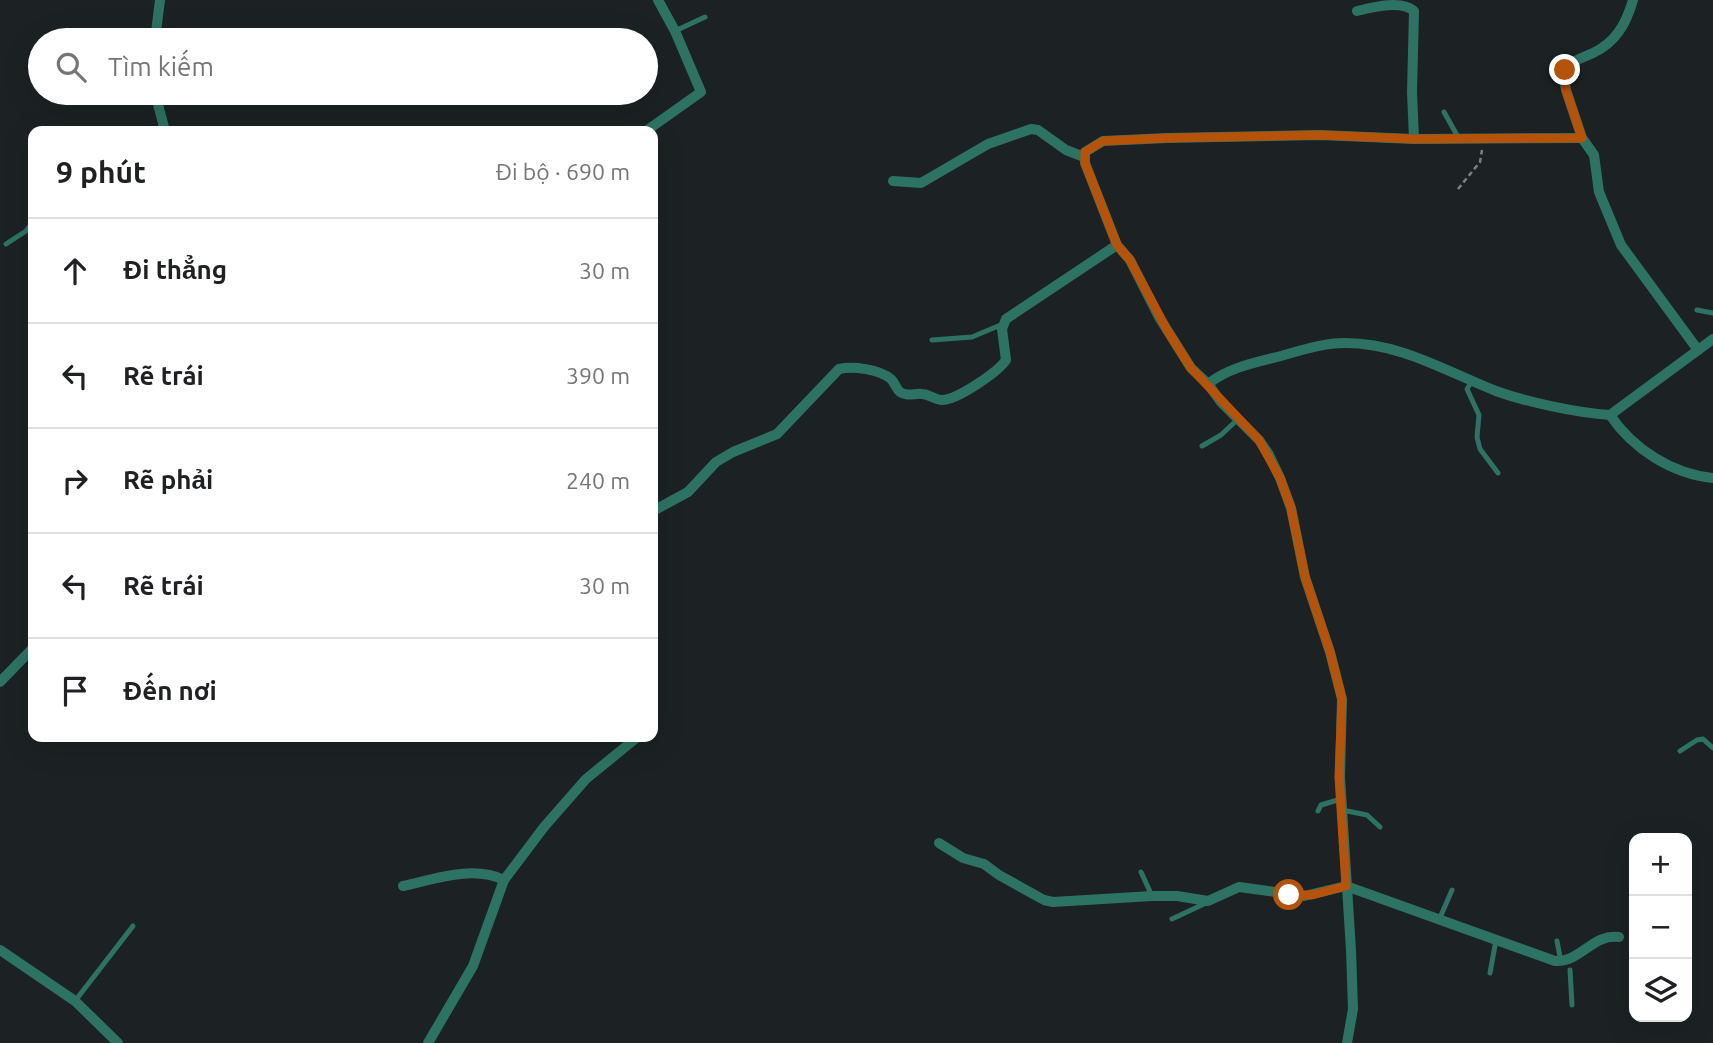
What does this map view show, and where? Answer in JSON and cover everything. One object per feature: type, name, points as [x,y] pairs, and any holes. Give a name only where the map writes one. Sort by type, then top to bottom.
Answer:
[{"type":"street","points":[[156,28],[160,0]]},
{"type":"street","points":[[653,126],[701,92],[675,31],[658,0]]},
{"type":"street","points":[[1633,0],[1629,15],[1616,36],[1602,48],[1572,62],[1565,70],[1566,90],[1582,138],[1594,155],[1599,192],[1621,245],[1698,350]]},
{"type":"street","points":[[1357,11],[1399,3],[1406,4],[1414,11],[1414,139]]},
{"type":"street","points":[[158,105],[164,126]]},
{"type":"street","points":[[893,181],[920,183],[988,144],[1031,129],[1038,130],[1066,150],[1084,157]]},
{"type":"street","points":[[1346,1043],[1353,1009],[1339,777],[1342,699],[1311,595],[1291,508],[1280,478],[1259,440],[1191,368],[1153,307],[1130,260],[1117,245],[1084,157],[1085,152],[1103,141],[1116,140],[1320,135],[1481,140],[1582,138]]},
{"type":"street","points":[[658,508],[688,492],[716,462],[777,434],[839,369],[852,367],[880,373],[891,379],[900,392],[926,394],[941,400],[976,384],[1002,367],[1006,360],[1003,324],[1017,310],[1117,245]]},
{"type":"street","points":[[1208,384],[1220,375],[1256,363],[1345,343],[1374,346],[1422,357],[1515,398],[1591,414],[1610,415],[1713,339]]},
{"type":"street","points":[[1610,415],[1622,431],[1661,462],[1681,472],[1713,478]]},
{"type":"street","points":[[0,682],[28,653]]},
{"type":"street","points":[[428,1043],[473,966],[504,880],[544,827],[586,779],[630,742]]},
{"type":"street","points":[[939,843],[963,858],[984,864],[1044,900],[1060,902],[1177,896],[1208,901],[1239,887],[1304,896],[1346,886],[1567,964],[1604,936],[1619,937]]},
{"type":"street","points":[[403,886],[476,873],[492,874],[504,880]]},
{"type":"street","points":[[0,950],[75,1001],[118,1043]]},
{"type":"lane","points":[[675,31],[705,17]]},
{"type":"lane","points":[[1444,112],[1460,139]]},
{"type":"lane","points":[[6,244],[28,228]]},
{"type":"lane","points":[[1697,310],[1713,313]]},
{"type":"lane","points":[[932,340],[972,337],[1003,324]]},
{"type":"lane","points":[[1472,381],[1467,389],[1479,415],[1477,437],[1480,449],[1498,473]]},
{"type":"lane","points":[[1202,446],[1221,435],[1238,419]]},
{"type":"lane","points":[[1680,751],[1703,739],[1713,748]]},
{"type":"lane","points":[[1318,811],[1321,805],[1342,804],[1367,815],[1380,827]]},
{"type":"lane","points":[[1141,872],[1152,896]]},
{"type":"lane","points":[[1438,920],[1452,890]]},
{"type":"lane","points":[[1172,919],[1208,901]]},
{"type":"lane","points":[[75,1001],[133,926]]},
{"type":"lane","points":[[1490,973],[1496,940]]},
{"type":"lane","points":[[1558,941],[1567,964],[1572,1005]]},
{"type":"path","points":[[1458,189],[1480,162],[1481,140]]},
{"type":"route","points":[[1289,895],[1312,895],[1346,886],[1339,777],[1342,699],[1330,652],[1305,577],[1291,508],[1268,453],[1191,368],[1153,307],[1138,273],[1119,249],[1085,163],[1085,152],[1103,141],[1167,138],[1320,135],[1498,140],[1582,138],[1566,90],[1563,75],[1565,70]]}]
